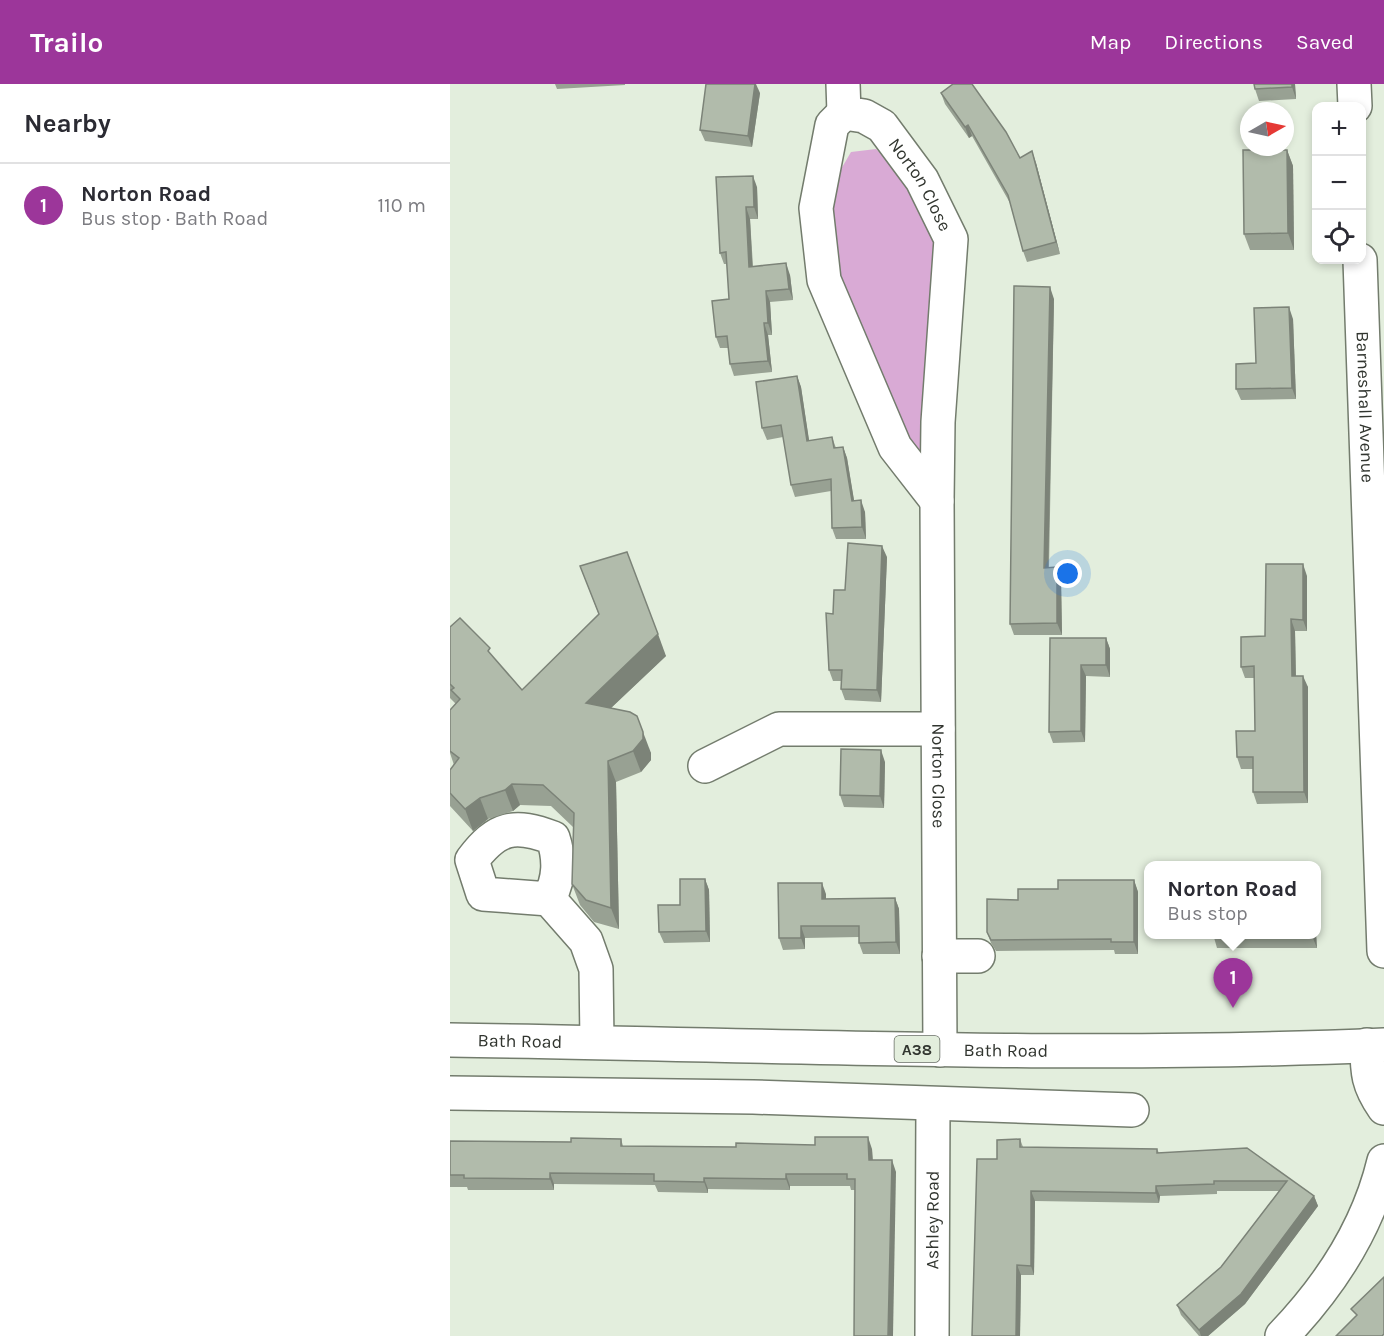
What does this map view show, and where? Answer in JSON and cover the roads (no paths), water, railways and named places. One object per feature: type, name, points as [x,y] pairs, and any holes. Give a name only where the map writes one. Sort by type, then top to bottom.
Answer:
[{"type":"street","points":[[1354,84],[1355,102]]},
{"type":"street","name":"Norton Close","points":[[937,501],[895,447],[824,280],[816,208],[832,125],[843,98],[864,116],[882,126],[922,180],[951,239],[938,422],[940,1050]]},
{"type":"street","name":"Barneshall Avenue","points":[[1360,264],[1384,951]]},
{"type":"street","points":[[705,766],[779,729],[938,729]]},
{"type":"street","points":[[549,899],[586,941],[596,969],[597,1042]]},
{"type":"street","points":[[939,956],[978,957]]},
{"type":"street","name":"Bath Road","points":[[450,1041],[940,1050],[1219,1050],[1375,1045]]},
{"type":"street","points":[[1375,1045],[1367,1071],[1371,1090],[1384,1108]]},
{"type":"street","points":[[450,1093],[753,1097],[1132,1110]]},
{"type":"street","name":"Ashley Road","points":[[932,1336],[933,1104]]},
{"type":"street","points":[[1282,1336],[1314,1303],[1359,1231],[1384,1161]]},
{"type":"place","name":"Norton Road","points":[[1233,1008]]}]
